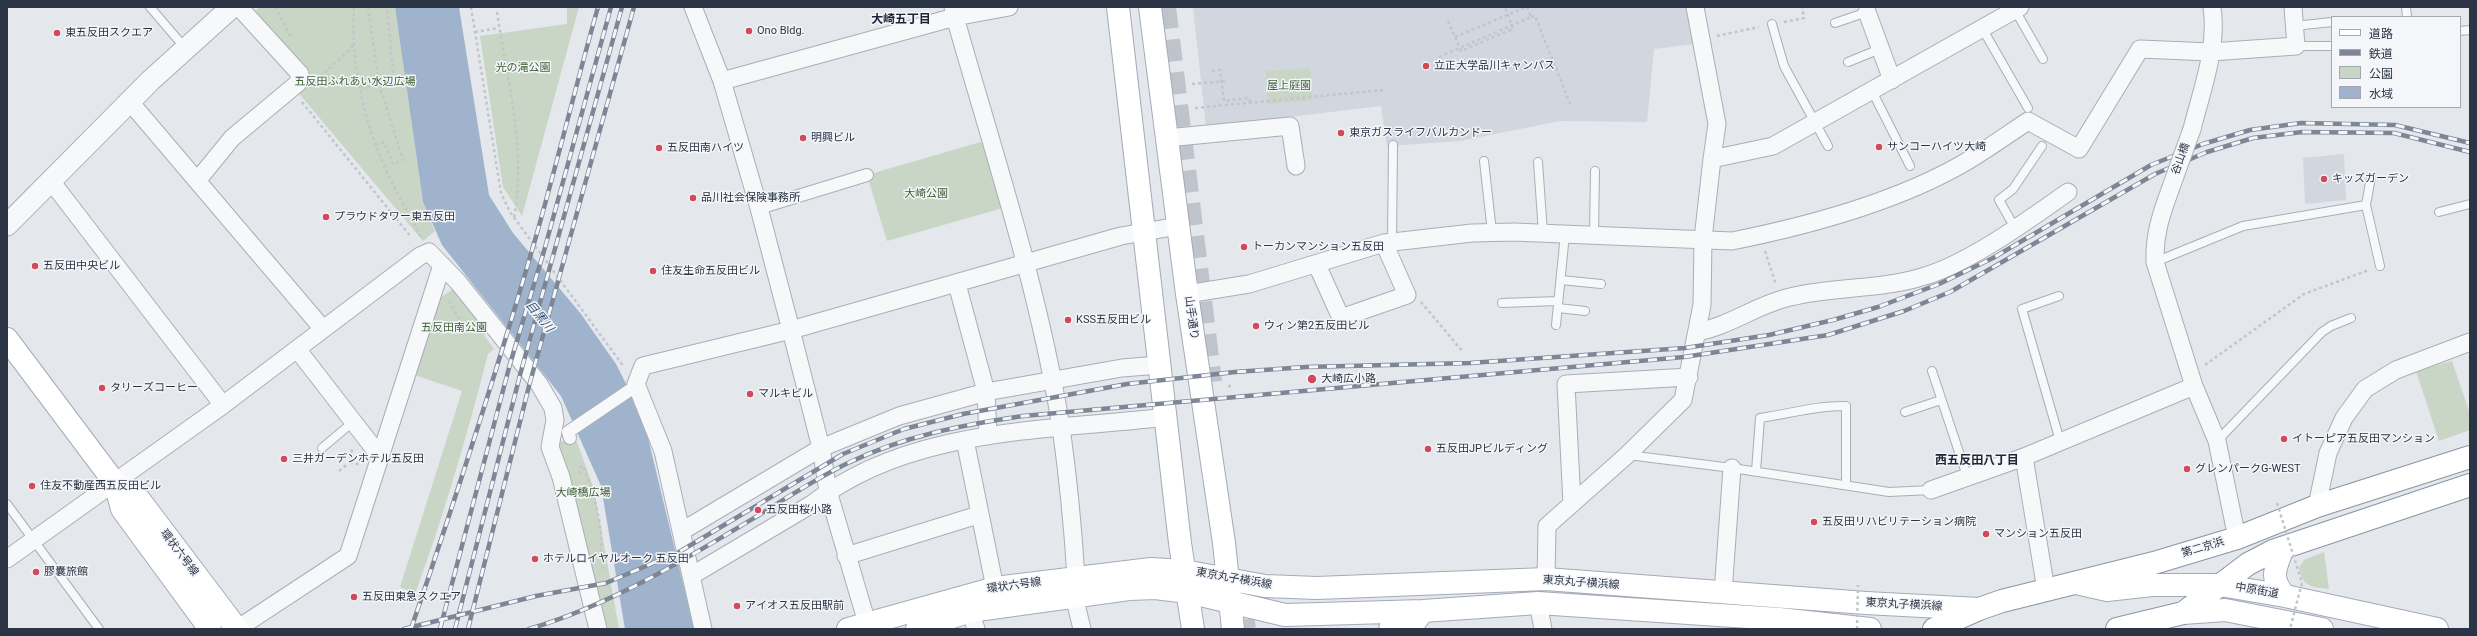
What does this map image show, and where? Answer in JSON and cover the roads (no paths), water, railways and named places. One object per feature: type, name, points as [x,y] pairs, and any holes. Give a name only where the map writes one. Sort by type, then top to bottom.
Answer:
[{"type":"main road","points":[[1118,7],[1145,230],[1159,365],[1184,570],[1193,629]]},
{"type":"main road","name":"山手通り","points":[[1150,7],[1187,294],[1224,543],[1226,579],[1233,629]]},
{"type":"main road","name":"環状六号線","points":[[7,339],[115,483],[138,498],[237,629]]},
{"type":"main road","name":"第二京浜","points":[[1934,629],[1979,609],[2046,590],[2154,563],[2237,538],[2317,506],[2470,456]]},
{"type":"main road","name":"環状六号線","points":[[115,483],[122,510],[210,629]]},
{"type":"main road","points":[[2173,620],[2248,564],[2283,548],[2470,485]]},
{"type":"main road","points":[[2283,548],[2274,576],[2276,586],[2286,596]]},
{"type":"main road","name":"環状六号線","points":[[917,629],[973,620],[1075,587],[1151,569],[1184,570]]},
{"type":"main road","name":"東京丸子横浜線","points":[[1184,570],[1265,586],[1317,588],[1546,579],[1723,593],[1979,609]]},
{"type":"main road","name":"中原街道","points":[[2076,583],[2107,590],[2152,585],[2220,585],[2286,596],[2437,629]]},
{"type":"main road","name":"環状六号線","points":[[853,627],[995,588],[1155,588],[1188,592]]},
{"type":"main road","name":"東京丸子横浜線","points":[[1188,592],[1285,615],[1423,620],[1538,603],[1779,618],[1850,628],[1870,629]]},
{"type":"main road","points":[[2117,629],[2226,610],[2322,629]]},
{"type":"main road","points":[[1390,629],[1412,626],[1423,620]]},
{"type":"street","points":[[7,225],[130,102],[232,7]]},
{"type":"street","points":[[197,181],[232,138],[298,83],[300,74],[239,7]]},
{"type":"street","points":[[693,7],[722,81],[759,208],[791,330],[821,448],[828,491],[846,556],[853,627]]},
{"type":"street","points":[[722,81],[954,12],[1009,7]]},
{"type":"street","points":[[1546,579],[1547,526],[1627,455],[1683,400],[1689,377],[1702,306],[1703,239],[1717,124],[1695,7]]},
{"type":"street","name":"谷山橋","points":[[2212,7],[2215,26],[2211,52],[2192,129],[2157,225],[2154,245],[2155,262],[2193,380],[2217,442],[2237,538]]},
{"type":"street","points":[[1187,294],[1249,284],[1317,265],[1388,242],[1492,232],[1594,234],[1732,241],[1760,236],[1893,196],[1964,163],[2028,121],[2079,148],[2140,49],[2211,52],[2296,46],[2292,7]]},
{"type":"street","points":[[1712,159],[1773,146],[2018,8]]},
{"type":"street","points":[[1866,10],[1892,80]]},
{"type":"street","points":[[954,12],[1025,264],[1052,381],[1061,428],[1075,587],[1082,629]]},
{"type":"street","points":[[130,102],[323,329]]},
{"type":"street","points":[[1167,138],[1290,126],[1296,166]]},
{"type":"street","points":[[759,208],[867,175]]},
{"type":"street","points":[[51,181],[222,405]]},
{"type":"street","points":[[1697,332],[1713,329],[1789,297],[1924,277],[1945,269],[2016,228],[2068,192]]},
{"type":"street","points":[[570,438],[568,432],[633,387],[643,366],[791,330],[1145,230],[1178,226]]},
{"type":"street","points":[[1317,265],[1341,318],[1407,295],[1388,242]]},
{"type":"street","points":[[7,559],[115,483],[222,405],[420,256],[429,252],[442,265],[535,379],[553,408],[555,420],[550,447],[561,477],[598,629]]},
{"type":"street","points":[[237,629],[348,556],[379,455],[442,265]]},
{"type":"street","points":[[957,284],[986,392],[988,436]]},
{"type":"street","points":[[2317,506],[2328,453],[2344,418],[2365,389],[2396,370],[2470,342]]},
{"type":"street","points":[[297,349],[379,455]]},
{"type":"street","points":[[682,531],[821,448],[899,416],[986,392],[1122,368],[1159,365]]},
{"type":"street","points":[[1572,504],[1566,384],[1689,377]]},
{"type":"street","points":[[1931,490],[2024,457],[2193,380]]},
{"type":"street","points":[[633,387],[663,451],[703,629]]},
{"type":"street","points":[[691,576],[812,504],[828,491],[898,459],[928,448],[988,436],[1166,417]]},
{"type":"street","points":[[965,440],[978,515],[995,588]]},
{"type":"street","points":[[2024,457],[2046,590]]},
{"type":"street","points":[[1723,593],[1732,468]]},
{"type":"street","points":[[846,556],[978,515]]},
{"type":"street","points":[[1538,603],[1543,629]]},
{"type":"lane","points":[[150,7],[186,49]]},
{"type":"lane","points":[[2018,8],[2043,59]]},
{"type":"lane","points":[[1835,24],[1866,10]]},
{"type":"lane","points":[[2294,26],[2331,22]]},
{"type":"lane","points":[[1772,24],[1784,66],[1817,122],[1828,146]]},
{"type":"lane","points":[[1982,28],[2028,108]]},
{"type":"lane","points":[[2296,46],[2331,46]]},
{"type":"lane","points":[[1848,62],[1880,49]]},
{"type":"lane","points":[[1872,91],[1910,166]]},
{"type":"lane","points":[[1388,242],[1393,145]]},
{"type":"lane","points":[[2016,228],[1999,200],[2013,189],[2042,146]]},
{"type":"lane","points":[[1484,161],[1492,232]]},
{"type":"lane","points":[[1538,162],[1544,233]]},
{"type":"lane","points":[[1594,171],[1594,234]]},
{"type":"lane","points":[[2371,177],[2366,205],[2380,266]]},
{"type":"lane","points":[[2439,212],[2470,204]]},
{"type":"lane","points":[[2155,262],[2243,226],[2366,205]]},
{"type":"lane","points":[[1556,325],[1565,234]]},
{"type":"lane","points":[[1561,280],[1602,284]]},
{"type":"lane","points":[[2059,296],[2022,309],[2060,440]]},
{"type":"lane","points":[[1502,303],[1558,304],[1585,311]]},
{"type":"lane","points":[[2217,442],[2322,332],[2331,326],[2351,318]]},
{"type":"lane","points":[[1932,371],[1967,476]]},
{"type":"lane","points":[[1905,412],[1941,400]]},
{"type":"lane","points":[[1756,472],[1760,418],[1811,411],[1823,406],[1846,406],[1846,485]]},
{"type":"lane","points":[[322,448],[356,426]]},
{"type":"lane","points":[[1627,455],[1732,468],[1889,492],[1931,490]]},
{"type":"lane","points":[[7,504],[35,540],[99,629]]},
{"type":"water","name":"目黒川","points":[[395,7],[459,7],[489,195],[513,233],[581,314],[616,364],[643,417],[694,629],[625,629],[601,486],[561,396],[442,245],[423,202]]},
{"type":"tunnel","points":[[1165,7],[1211,382]]},
{"type":"tunnel","points":[[1238,587],[1245,629]]},
{"type":"railway","points":[[411,629],[444,532],[521,289],[598,7]]},
{"type":"railway","points":[[440,629],[510,364],[544,251],[611,7]]},
{"type":"railway","points":[[455,629],[520,375],[622,7]]},
{"type":"railway","points":[[468,629],[529,386],[634,7]]},
{"type":"railway","points":[[404,629],[536,596],[606,583],[679,552],[843,454],[904,429],[963,414],[1127,384],[1235,372],[1306,367],[1470,363],[1685,348],[1769,335],[1833,320],[1878,307],[1939,284],[1993,258],[2151,165],[2203,144],[2250,130],[2301,123],[2395,125],[2470,143]]},
{"type":"railway","points":[[529,629],[589,607],[647,580],[704,548],[814,481],[848,463],[890,446],[934,433],[978,423],[1023,416],[1684,357],[1828,335],[1904,311],[1950,292],[2155,174],[2207,152],[2253,138],[2302,132],[2394,133],[2470,152]]},
{"type":"place","name":"Ono Bldg.","points":[[749,31]]},
{"type":"place","name":"東五反田スクエア","points":[[57,33]]},
{"type":"place","name":"立正大学品川キャンパス","points":[[1426,66]]},
{"type":"place","name":"東京ガスライフバルカンドー","points":[[1341,133]]},
{"type":"place","name":"明興ビル","points":[[803,138]]},
{"type":"place","name":"サンコーハイツ大崎","points":[[1879,147]]},
{"type":"place","name":"五反田南ハイツ","points":[[659,148]]},
{"type":"place","name":"キッズガーデン","points":[[2324,179]]},
{"type":"place","name":"品川社会保険事務所","points":[[693,198]]},
{"type":"place","name":"プラウドタワー東五反田","points":[[326,217]]},
{"type":"place","name":"トーカンマンション五反田","points":[[1244,247]]},
{"type":"place","name":"五反田中央ビル","points":[[35,266]]},
{"type":"place","name":"住友生命五反田ビル","points":[[653,271]]},
{"type":"place","name":"KSS五反田ビル","points":[[1068,320]]},
{"type":"place","name":"ウィン第2五反田ビル","points":[[1256,326]]},
{"type":"place","name":"大崎広小路","points":[[1312,379]]},
{"type":"place","name":"タリーズコーヒー","points":[[102,388]]},
{"type":"place","name":"マルキビル","points":[[750,394]]},
{"type":"place","name":"イトーピア五反田マンション","points":[[2284,439]]},
{"type":"place","name":"五反田JPビルディング","points":[[1428,449]]},
{"type":"place","name":"三井ガーデンホテル五反田","points":[[284,459]]},
{"type":"place","name":"グレンパークG-WEST","points":[[2187,469]]},
{"type":"place","name":"住友不動産西五反田ビル","points":[[32,486]]},
{"type":"place","name":"五反田桜小路","points":[[758,510]]},
{"type":"place","name":"五反田リハビリテーション病院","points":[[1814,522]]},
{"type":"place","name":"マンション五反田","points":[[1986,534]]},
{"type":"place","name":"ホテルロイヤルオーク 五反田","points":[[535,559]]},
{"type":"place","name":"膠囊旅館","points":[[36,572]]},
{"type":"place","name":"五反田東急スクエア","points":[[354,597]]},
{"type":"place","name":"アイオス五反田駅前","points":[[737,606]]},
{"type":"district","name":"大崎五丁目","points":[[901,20]]},
{"type":"district","name":"西五反田八丁目","points":[[1977,461]]},
{"type":"park label","name":"光の滝公園","points":[[523,68]]},
{"type":"park label","name":"五反田ふれあい水辺広場","points":[[355,82]]},
{"type":"park label","name":"屋上庭園","points":[[1289,86]]},
{"type":"park label","name":"大崎公園","points":[[926,194]]},
{"type":"park label","name":"五反田南公園","points":[[454,328]]},
{"type":"park label","name":"大崎橋広場","points":[[583,493]]}]
